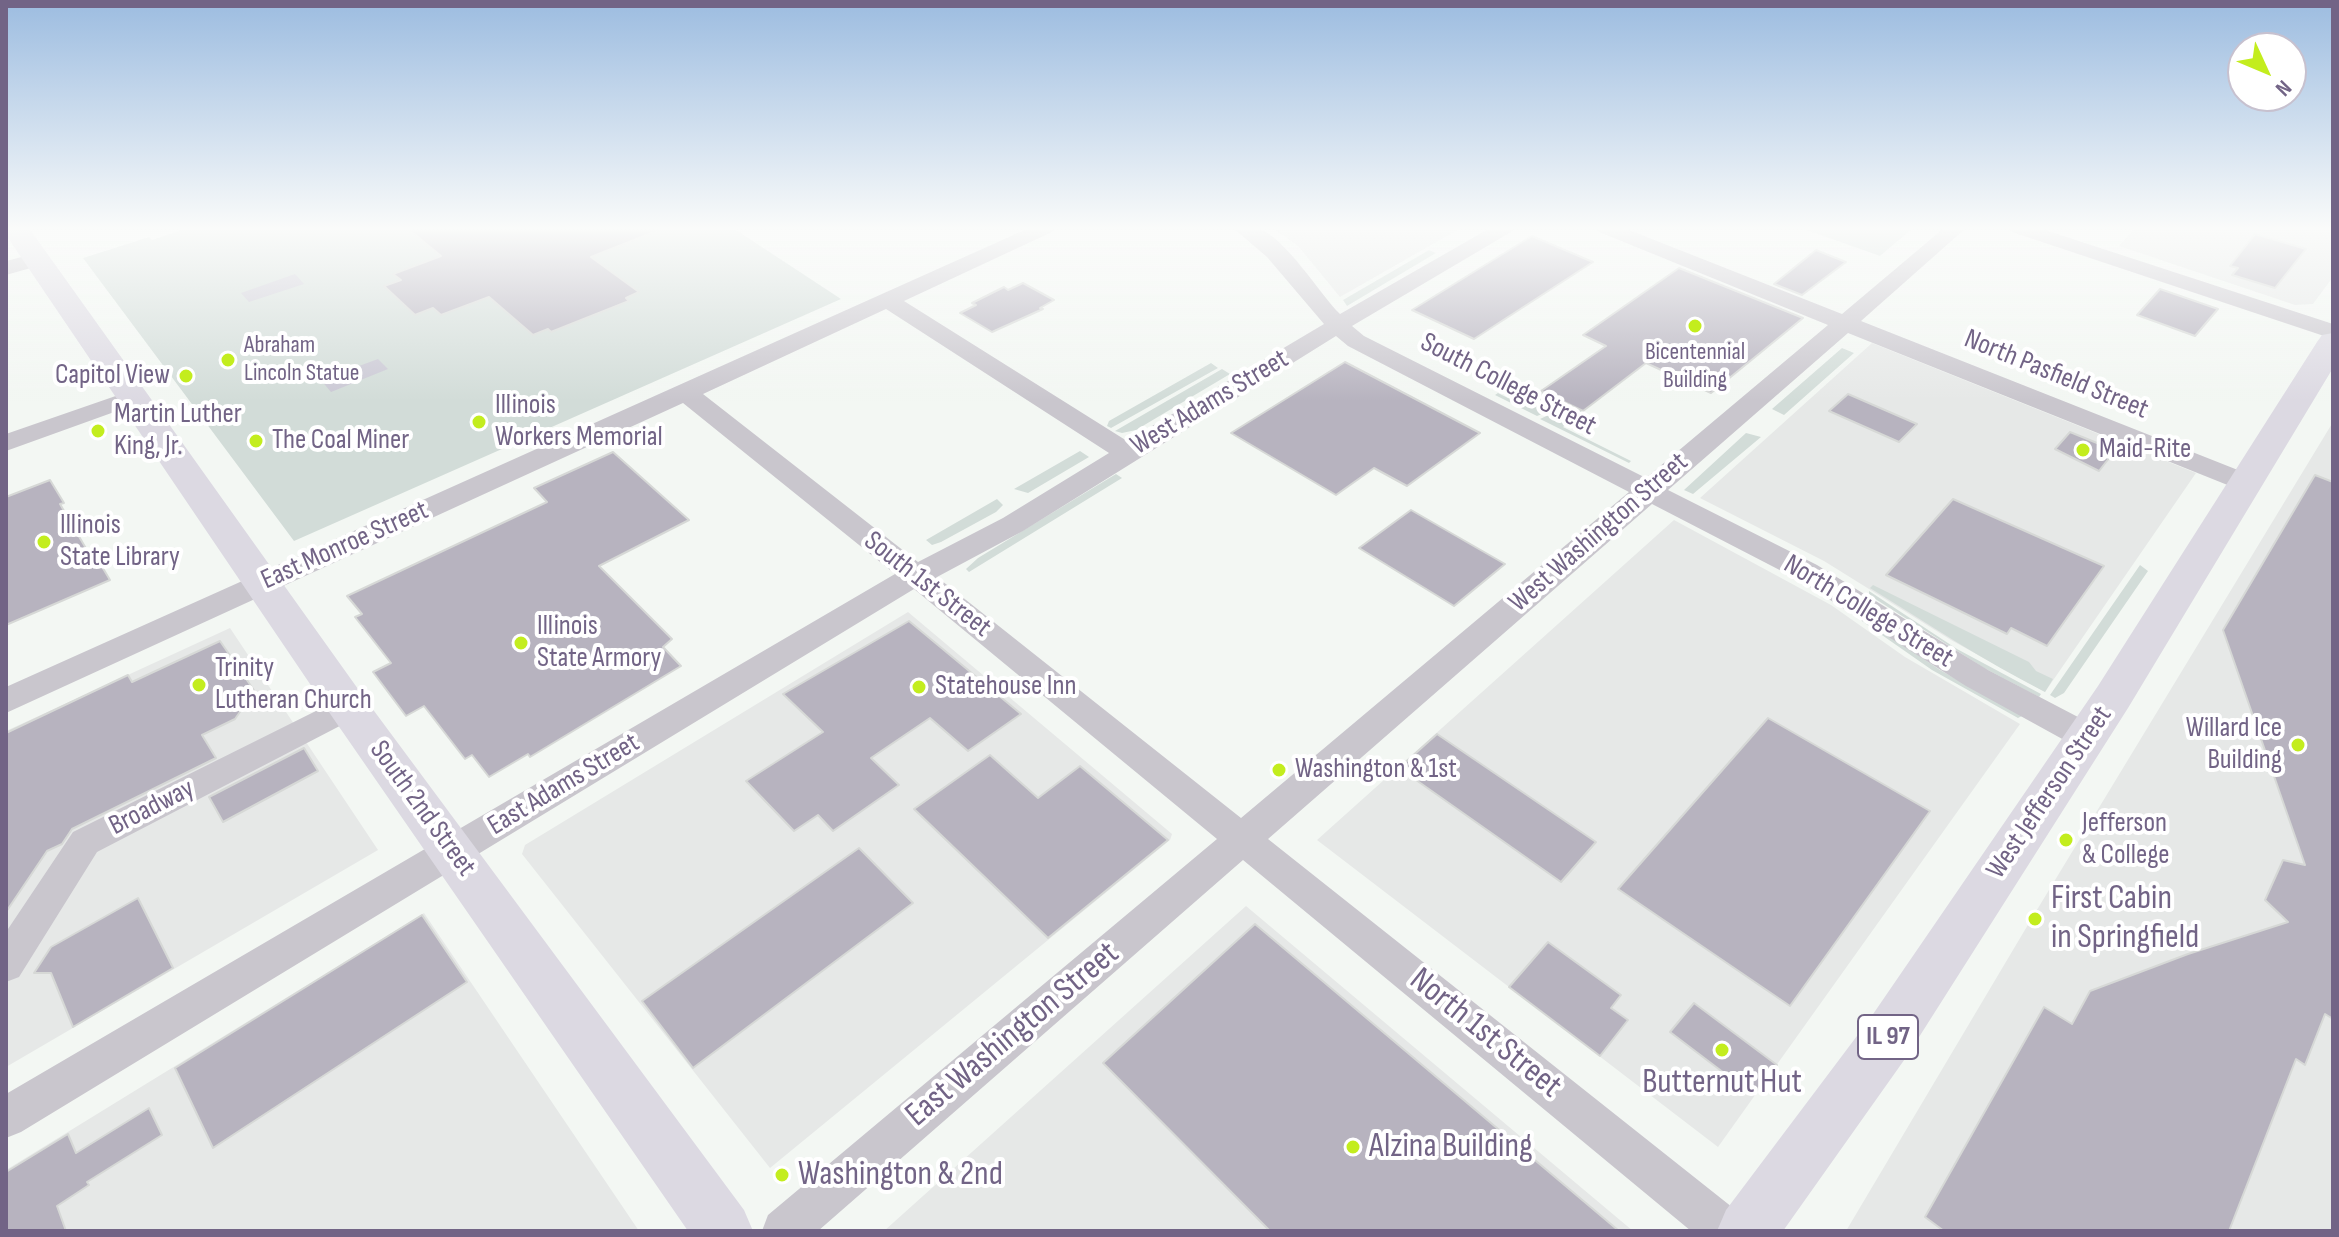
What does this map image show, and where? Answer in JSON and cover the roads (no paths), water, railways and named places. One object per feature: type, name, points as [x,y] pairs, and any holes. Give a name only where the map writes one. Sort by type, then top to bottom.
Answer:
[{"type":"main road","name":"South 2nd Street","points":[[56,286],[348,707],[723,1231]]},
{"type":"main road","name":"West Jefferson Street","points":[[1747,1231],[1888,1038],[2087,737],[2333,342]]},
{"type":"street","name":"East Monroe Street","points":[[6,701],[919,286]]},
{"type":"street","name":"South College Street","points":[[1304,286],[1352,338],[1648,491]]},
{"type":"street","name":"West Adams Street","points":[[916,575],[949,561],[1406,286]]},
{"type":"street","name":"North Pasfield Street","points":[[1751,286],[2244,482]]},
{"type":"street","name":"West Washington Street","points":[[1242,839],[1889,286]]},
{"type":"street","points":[[2193,286],[2333,332]]},
{"type":"street","points":[[888,300],[1127,453]]},
{"type":"street","name":"South 1st Street","points":[[685,392],[1242,839]]},
{"type":"street","points":[[6,443],[133,397]]},
{"type":"street","name":"North College Street","points":[[1648,491],[1807,572],[1977,678],[2087,737]]},
{"type":"street","name":"East Adams Street","points":[[6,1117],[916,575]]},
{"type":"street","name":"Broadway","points":[[6,965],[85,842],[348,707]]},
{"type":"street","name":"East Washington Street","points":[[784,1231],[1242,839]]},
{"type":"street","name":"North 1st Street","points":[[1242,839],[1726,1231]]},
{"type":"place","name":"Bicentennial Building","points":[[1695,326]]},
{"type":"place","name":"Abraham Lincoln Statue","points":[[228,360]]},
{"type":"place","name":"Capitol View","points":[[186,376]]},
{"type":"place","name":"Illinois Workers Memorial","points":[[479,422]]},
{"type":"place","name":"Martin Luther King, Jr.","points":[[98,431]]},
{"type":"place","name":"The Coal Miner","points":[[256,441]]},
{"type":"place","name":"Maid-Rite","points":[[2083,450]]},
{"type":"place","name":"Illinois State Library","points":[[44,542]]},
{"type":"place","name":"Illinois State Armory","points":[[521,643]]},
{"type":"place","name":"Trinity Lutheran Church","points":[[199,685]]},
{"type":"place","name":"Statehouse Inn","points":[[919,687]]},
{"type":"place","name":"Willard Ice Building","points":[[2298,745]]},
{"type":"place","name":"Washington & 1st","points":[[1279,770]]},
{"type":"place","name":"Jefferson & College","points":[[2066,840]]},
{"type":"place","name":"First Cabin in Springfield","points":[[2035,919]]},
{"type":"place","name":"Butternut Hut","points":[[1722,1050]]},
{"type":"place","name":"Alzina Building","points":[[1353,1147]]},
{"type":"place","name":"Washington & 2nd","points":[[782,1175]]}]
